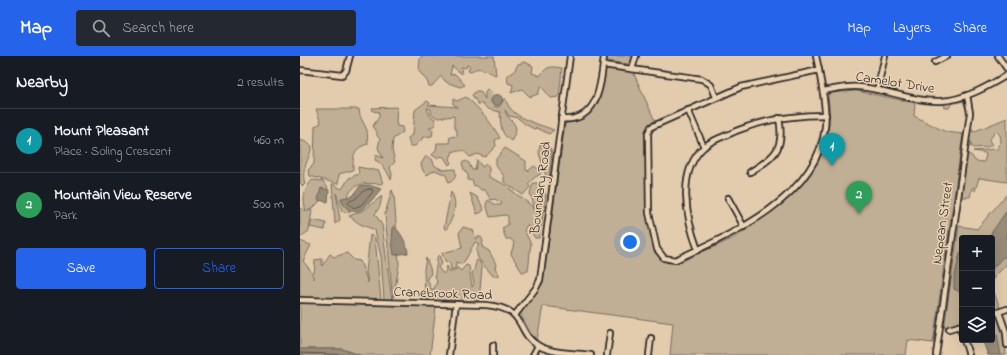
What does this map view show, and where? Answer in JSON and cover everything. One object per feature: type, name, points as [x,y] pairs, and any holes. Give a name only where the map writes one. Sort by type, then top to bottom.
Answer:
[{"type":"street","points":[[300,70],[342,75],[346,71],[350,56]]},
{"type":"street","name":"Boundary Road","points":[[515,315],[536,288],[540,280],[570,56]]},
{"type":"street","points":[[561,120],[578,117],[593,105],[600,89],[604,56]]},
{"type":"street","points":[[632,69],[636,56]]},
{"type":"street","points":[[816,56],[819,70],[823,91],[826,115],[823,139],[816,159],[806,174],[782,199],[744,227],[675,260],[662,258],[656,249],[649,213],[649,130],[654,124],[749,84],[819,70]]},
{"type":"street","points":[[877,90],[885,56]]},
{"type":"street","points":[[935,62],[947,56]]},
{"type":"street","points":[[998,56],[1007,69]]},
{"type":"street","points":[[603,65],[704,79],[711,85],[716,97]]},
{"type":"street","name":"Camelot Drive","points":[[823,91],[846,86],[877,90],[932,101],[943,101],[967,95],[1007,76]]},
{"type":"street","name":"Nepean Street","points":[[936,355],[970,113],[967,95]]},
{"type":"street","points":[[688,110],[704,147]]},
{"type":"street","points":[[698,250],[688,211],[687,181],[692,163],[704,147],[715,140],[753,124],[801,115],[826,115]]},
{"type":"street","points":[[750,172],[768,160],[779,146],[782,135],[779,118]]},
{"type":"street","points":[[728,198],[744,227]]},
{"type":"street","name":"Cranebrook Road","points":[[300,300],[494,306],[506,309],[515,315]]},
{"type":"street","points":[[449,355],[456,304]]},
{"type":"street","points":[[995,313],[1007,309]]},
{"type":"street","points":[[999,312],[1006,332],[1007,345]]},
{"type":"street","points":[[515,315],[527,335],[538,346],[552,350],[591,355]]},
{"type":"street","points":[[949,330],[959,325]]},
{"type":"street","points":[[607,355],[610,333]]},
{"type":"street","points":[[649,355],[651,338]]},
{"type":"street","points":[[965,343],[969,355]]},
{"type":"street","points":[[493,345],[493,355]]},
{"type":"street","points":[[533,355],[538,346]]},
{"type":"shaded area","points":[[422,56],[494,56],[496,75],[480,69],[471,72],[468,71],[470,66],[467,65],[466,68],[461,67],[462,74],[452,66],[450,75],[455,74],[465,85],[460,87],[446,82],[441,76],[432,86],[429,86],[419,71],[420,58]]},
{"type":"shaded area","points":[[607,56],[634,56],[629,64],[607,61]]},
{"type":"shaded area","points":[[525,62],[533,66],[532,73],[540,76],[549,68],[562,68],[559,97],[551,98],[541,86],[538,94],[530,97],[522,89],[511,93],[513,85],[508,83],[507,75],[513,73],[518,64]]},
{"type":"shaded area","points":[[605,68],[635,72],[634,74],[655,121],[650,124],[646,132],[647,212],[655,253],[668,263],[676,262],[733,238],[780,204],[793,192],[815,165],[823,150],[828,134],[830,116],[828,96],[830,93],[857,91],[915,103],[914,116],[946,132],[963,134],[933,343],[908,340],[906,355],[670,355],[673,323],[543,306],[537,340],[531,334],[521,315],[521,311],[543,283],[565,124],[583,116],[593,108],[600,97]]},
{"type":"shaded area","points":[[487,89],[491,92],[490,102],[495,107],[499,107],[505,98],[508,105],[518,116],[554,130],[549,134],[537,128],[534,129],[518,118],[509,116],[505,110],[516,129],[512,141],[508,139],[503,133],[500,112],[488,109],[482,104],[478,104],[472,95],[476,91],[480,91],[485,99],[485,91]]},
{"type":"shaded area","points":[[466,97],[493,126],[500,138],[495,140],[496,146],[485,157],[477,154],[470,157],[463,151],[453,151],[450,159],[451,163],[449,165],[444,157],[440,156],[437,158],[432,155],[436,150],[437,143],[449,143],[450,137],[457,136],[457,131],[454,127],[454,116],[438,118],[431,114],[431,109],[427,108],[430,116],[435,119],[435,125],[429,128],[433,130],[432,136],[424,137],[415,146],[410,146],[408,138],[413,134],[415,110],[427,101],[430,103],[428,105],[458,107],[453,104],[453,99],[457,101]]},
{"type":"shaded area","points":[[965,99],[968,109],[966,109],[963,101],[951,104],[949,108],[945,108],[944,103]]},
{"type":"shaded area","points":[[397,107],[396,122],[397,126],[402,127],[403,132],[393,139],[392,150],[395,162],[390,167],[392,175],[391,180],[385,168],[375,160],[376,155],[383,158],[378,148],[380,139],[377,136],[377,132],[373,126],[379,117],[379,112],[373,111],[372,108]]},
{"type":"shaded area","points":[[316,109],[359,109],[360,116],[367,130],[368,144],[359,148],[355,153],[353,170],[339,174],[338,184],[310,176],[308,170],[314,164],[315,126],[321,123]]},
{"type":"shaded area","points":[[1007,118],[1007,182],[979,178],[975,191],[975,187],[972,188],[970,197],[960,197],[966,153],[972,156],[975,161],[984,162],[986,155],[985,153],[973,151],[998,149],[1001,141],[1000,135],[996,131],[989,140],[992,145],[974,148],[971,146],[971,141],[970,147],[968,147],[970,128],[973,129],[973,132]]},
{"type":"shaded area","points":[[300,139],[312,146],[304,169],[305,184],[303,186],[300,183]]},
{"type":"shaded area","points":[[542,144],[551,149],[552,153],[549,177],[546,176],[539,153],[540,145]]},
{"type":"shaded area","points":[[505,148],[526,161],[526,170],[528,171],[534,166],[540,170],[540,175],[535,177],[528,184],[530,187],[523,195],[504,182],[504,176],[496,166],[496,159]]},
{"type":"shaded area","points":[[426,156],[432,159],[435,166],[443,170],[455,169],[454,179],[449,183],[446,175],[435,170],[427,175],[423,171],[421,164]]},
{"type":"shaded area","points":[[477,160],[482,167],[486,164],[489,168],[489,177],[502,183],[532,206],[540,232],[539,238],[535,238],[527,225],[524,230],[531,244],[528,271],[522,272],[511,254],[514,243],[511,239],[506,239],[502,228],[508,225],[508,216],[490,217],[486,204],[488,200],[496,205],[501,205],[502,203],[495,199],[491,200],[485,190],[481,190],[477,186],[473,185],[473,181],[468,180],[468,175],[464,170],[462,163],[466,161],[469,163],[472,170],[475,170]]},
{"type":"shaded area","points":[[358,167],[379,171],[383,184],[370,183],[355,187],[348,195],[345,202],[351,209],[349,213],[342,211],[336,193],[340,220],[335,224],[332,184],[342,189],[349,178],[359,174]]},
{"type":"shaded area","points":[[312,180],[323,181],[328,188],[317,204],[307,211],[312,210],[309,231],[300,237],[300,209],[302,208],[306,211],[304,194]]},
{"type":"shaded area","points":[[533,183],[538,183],[546,195],[541,227],[530,193]]},
{"type":"shaded area","points":[[392,190],[394,195],[399,264],[393,301],[385,214]]},
{"type":"shaded area","points":[[451,192],[455,201],[455,206],[453,216],[446,230],[444,228]]},
{"type":"shaded area","points":[[470,193],[477,197],[484,209],[482,212],[477,214]]},
{"type":"shaded area","points":[[1007,194],[1007,264],[995,276],[995,235],[959,235],[959,322],[944,328],[959,226],[977,229]]},
{"type":"shaded area","points":[[382,196],[380,206],[375,214],[382,225],[392,301],[384,300],[381,257],[375,230],[360,224],[349,216],[364,210]]},
{"type":"shaded area","points":[[312,220],[326,223],[325,230],[310,227]]},
{"type":"shaded area","points":[[463,227],[473,230],[476,240],[477,237],[481,237],[483,241],[482,247],[489,251],[496,264],[495,268],[499,276],[493,276],[478,258],[476,250],[479,244],[475,242],[464,262],[462,264],[456,262],[456,268],[451,270],[450,263],[445,261],[442,253],[462,248],[459,233]]},
{"type":"shaded area","points":[[370,235],[375,238],[381,300],[300,299],[300,241],[311,245],[303,261],[311,271],[314,279],[315,260],[322,259],[322,266],[330,254],[334,257],[347,253],[354,260],[360,261],[368,283],[366,272]]},
{"type":"shaded area","points":[[439,255],[442,263],[438,267],[442,273],[445,273],[447,266],[449,271],[453,271],[458,268],[461,271],[466,265],[469,266],[472,287],[474,284],[472,273],[477,260],[480,262],[482,267],[479,301],[425,301],[424,269],[426,258],[431,274],[427,278],[431,289],[434,289],[437,281],[435,272],[437,257]]},
{"type":"shaded area","points":[[995,295],[1000,308],[995,310]]},
{"type":"shaded area","points":[[300,303],[436,307],[430,355],[360,355],[342,349],[300,349]]},
{"type":"shaded area","points":[[995,318],[998,319],[1004,334],[1006,355],[988,355],[983,343],[995,343]]},
{"type":"water","points":[[497,94],[501,96],[503,100],[501,104],[497,106],[493,104],[491,100],[493,96]]},
{"type":"water","points":[[369,185],[381,189],[366,206],[357,211],[353,211],[344,206],[341,198],[353,196],[360,186]]},
{"type":"water","points":[[321,188],[329,190],[328,202],[318,200]]},
{"type":"water","points":[[1007,210],[1007,256],[1002,258],[995,266],[995,235],[990,235]]},
{"type":"water","points":[[393,226],[398,230],[403,238],[408,253],[394,255],[392,241]]},
{"type":"water","points":[[959,257],[959,292],[954,289],[954,279]]},
{"type":"water","points":[[995,331],[1001,355],[989,355],[985,343],[995,343]]},
{"type":"water","points":[[300,349],[342,349],[360,355],[300,355]]},
{"type":"place","name":"Mount Pleasant","points":[[832,166]]},
{"type":"place","name":"Mountain View Reserve","points":[[859,214]]}]
